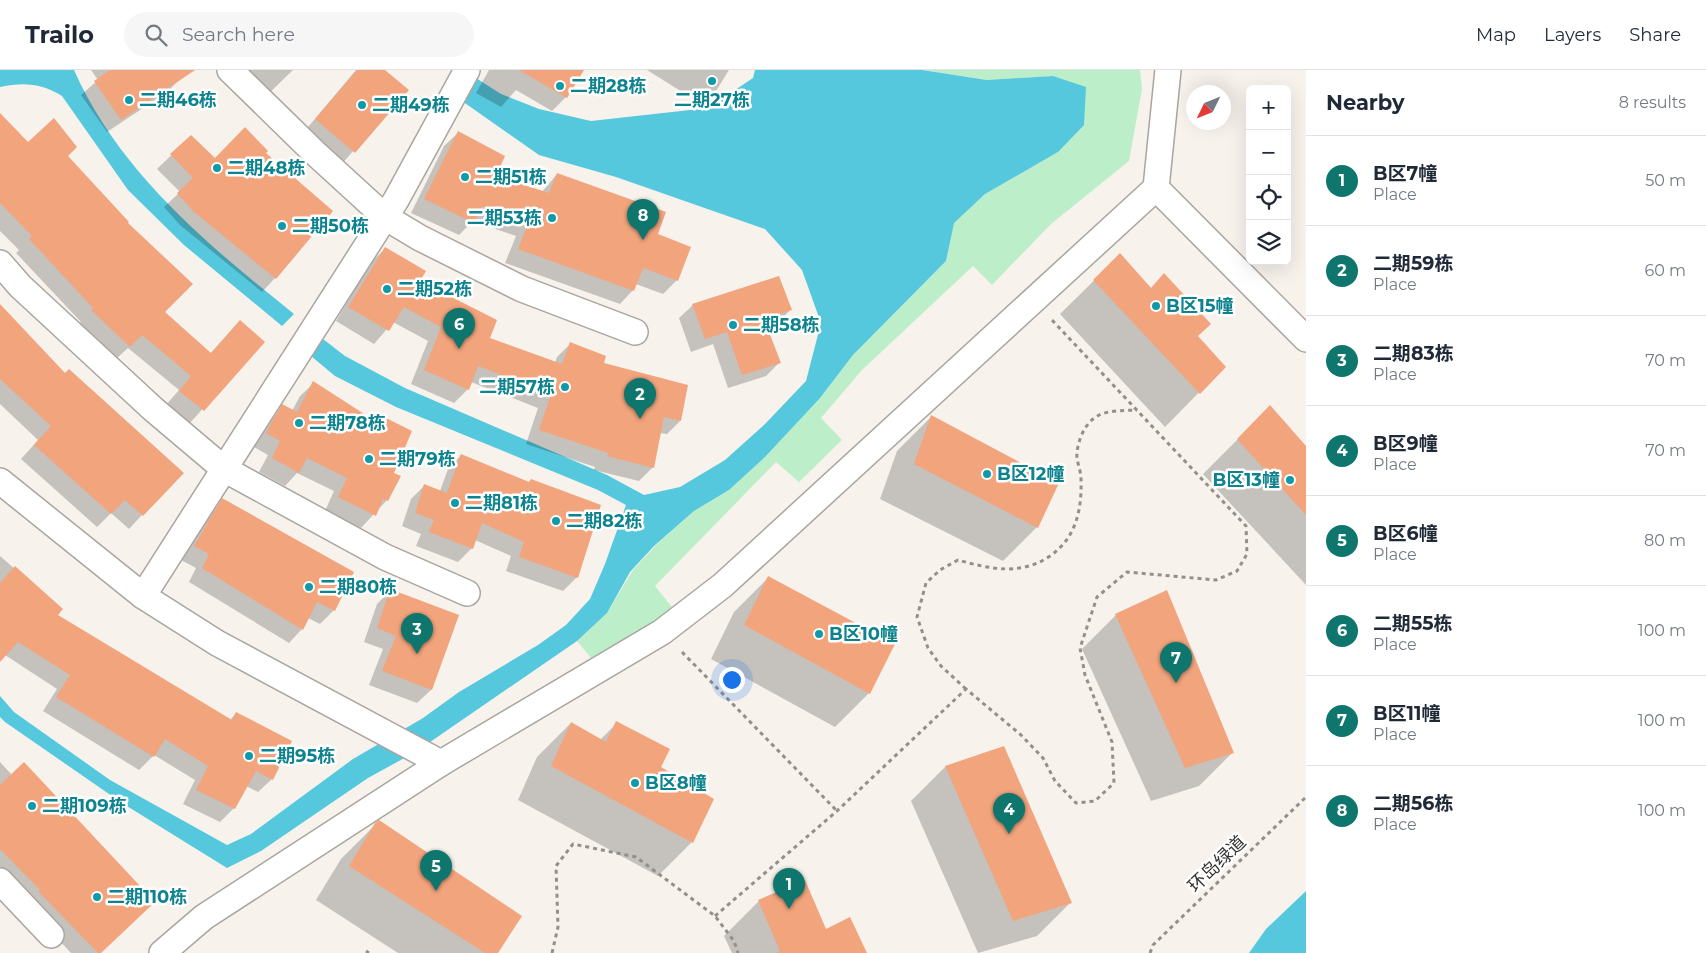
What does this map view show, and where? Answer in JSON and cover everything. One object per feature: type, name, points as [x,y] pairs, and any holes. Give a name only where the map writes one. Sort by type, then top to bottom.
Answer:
[{"type":"street","points":[[230,70],[315,154],[385,217],[420,238],[522,289],[635,332]]},
{"type":"street","points":[[143,596],[385,217],[467,70]]},
{"type":"street","points":[[162,953],[204,916],[441,763],[662,632],[723,585],[1156,188],[1168,70]]},
{"type":"street","points":[[1156,188],[1306,339]]},
{"type":"street","points":[[0,263],[20,286],[139,396],[224,469],[385,558],[467,593]]},
{"type":"street","points":[[0,481],[143,596],[217,643],[441,763]]},
{"type":"street","points":[[0,881],[51,935]]},
{"type":"path","points":[[1033,300],[1138,410],[1246,526],[1247,554],[1237,571],[1216,580],[1127,572],[1097,597],[1080,648],[1085,675],[1112,742],[1114,783],[1095,801],[1076,803],[1055,781],[1043,758],[1021,735],[941,666],[928,648],[917,617],[926,583],[940,570],[958,560],[990,569],[1015,569],[1036,566],[1061,548],[1071,536],[1078,510],[1081,478],[1077,453],[1083,432],[1094,418],[1110,411],[1138,410]]},
{"type":"path","points":[[662,632],[837,811]]},
{"type":"path","points":[[715,916],[837,811],[966,688]]},
{"type":"path","name":"环岛绿道","points":[[1150,953],[1153,945],[1306,797]]},
{"type":"path","points":[[552,953],[558,926],[556,866],[573,844],[636,857],[715,916],[734,941],[738,953]]},
{"type":"green space","points":[[922,70],[1140,70],[1142,89],[1129,161],[1051,224],[992,285],[973,266],[862,370],[821,418],[842,440],[799,482],[776,462],[655,586],[675,611],[591,658],[577,641],[607,613],[633,570],[658,543],[694,511],[729,490],[765,457],[823,394],[853,355],[946,261],[953,223],[985,194],[1058,152],[1086,88],[1053,76],[987,80]]},
{"type":"water","points":[[0,70],[74,70],[93,107],[115,142],[141,174],[199,234],[294,314],[282,326],[184,245],[128,190],[62,96],[39,86],[17,84],[0,87]]},
{"type":"water","points":[[755,70],[922,70],[987,80],[1053,76],[1086,87],[1084,125],[1058,152],[985,194],[954,223],[946,261],[853,355],[820,398],[765,457],[729,490],[694,511],[654,546],[630,572],[607,613],[577,641],[417,751],[368,778],[261,851],[227,868],[122,803],[0,717],[0,696],[14,712],[110,780],[227,845],[251,834],[353,759],[423,718],[459,692],[538,645],[566,625],[590,599],[626,505],[598,490],[396,407],[335,376],[311,356],[323,339],[345,356],[405,388],[607,475],[644,495],[680,487],[725,460],[765,424],[806,381],[821,323],[802,270],[765,229],[616,177],[539,155],[462,101],[476,78],[501,94],[539,109],[591,121],[708,108],[753,78]]},
{"type":"water","points":[[1306,891],[1306,953],[1249,953],[1266,929]]},
{"type":"building","name":"二期46栋","points":[[110,70],[195,70],[121,120],[94,81]]},
{"type":"building","name":"二期49栋","points":[[357,70],[385,70],[409,90],[355,153],[315,119]]},
{"type":"building","name":"二期28栋","points":[[519,70],[584,70],[567,98]]},
{"type":"building","points":[[0,113],[28,142],[54,118],[77,147],[68,156],[128,223],[193,284],[165,312],[211,353],[240,320],[265,342],[204,411],[179,391],[191,376],[142,335],[130,347],[91,310],[93,308],[29,239],[32,236],[0,203]]},
{"type":"building","points":[[245,127],[268,151],[266,153],[333,211],[276,279],[194,212],[177,193],[193,178],[170,154],[191,135],[215,158]]},
{"type":"building","points":[[458,131],[505,156],[496,176],[549,193],[557,173],[666,212],[658,234],[691,247],[678,281],[643,268],[634,291],[518,249],[529,222],[482,206],[474,223],[424,199]]},
{"type":"building","points":[[385,247],[426,271],[420,281],[497,320],[490,338],[562,364],[570,342],[606,356],[604,363],[688,385],[681,421],[664,417],[654,468],[607,456],[608,453],[539,430],[551,394],[478,366],[469,390],[424,370],[441,327],[404,307],[389,331],[348,307]]},
{"type":"building","name":"B区15幢","points":[[1120,253],[1151,288],[1164,273],[1211,324],[1198,336],[1226,367],[1200,394],[1093,280]]},
{"type":"building","name":"二期58栋","points":[[779,276],[792,310],[764,319],[781,363],[742,375],[727,332],[705,339],[692,304]]},
{"type":"building","points":[[0,304],[65,373],[69,369],[184,473],[143,516],[125,500],[111,514],[34,445],[51,426],[0,379]]},
{"type":"building","points":[[313,381],[375,421],[378,414],[412,431],[394,473],[401,476],[388,501],[383,499],[376,516],[338,497],[347,478],[307,458],[299,473],[272,458],[280,441],[266,433],[275,416],[282,404],[297,412]]},
{"type":"building","name":"B区13幢","points":[[1270,405],[1306,446],[1306,515],[1237,439]]},
{"type":"building","name":"B区12幢","points":[[931,415],[1059,483],[1038,528],[914,464]]},
{"type":"building","points":[[461,454],[529,482],[531,479],[601,505],[578,578],[519,557],[524,542],[482,523],[473,549],[429,532],[434,520],[415,513],[424,484],[447,493]]},
{"type":"building","points":[[222,498],[354,572],[335,611],[317,602],[303,630],[202,568],[209,554],[194,546]]},
{"type":"building","points":[[15,566],[63,609],[58,615],[232,720],[236,712],[292,741],[273,780],[256,771],[235,809],[196,790],[208,766],[165,739],[154,757],[56,697],[70,675],[18,642],[0,662],[0,583]]},
{"type":"building","name":"B区10幢","points":[[768,576],[895,644],[870,694],[744,625]]},
{"type":"building","points":[[390,589],[459,615],[432,690],[382,671],[396,636],[377,628]]},
{"type":"building","points":[[1167,590],[1234,753],[1185,768],[1115,614]]},
{"type":"building","name":"B区8幢","points":[[616,721],[670,749],[661,767],[714,799],[693,843],[551,766],[571,722],[606,742]]},
{"type":"building","points":[[1004,746],[1072,903],[1013,921],[945,766]]},
{"type":"building","points":[[24,762],[155,902],[101,953],[98,953],[0,849],[0,785]]},
{"type":"building","points":[[379,820],[522,916],[498,953],[485,953],[349,866],[375,823]]},
{"type":"building","points":[[805,880],[826,929],[850,917],[867,953],[776,953],[780,951],[758,900]]},
{"type":"place","name":"二期27栋","points":[[712,81]]},
{"type":"place","name":"二期28栋","points":[[560,86]]},
{"type":"place","name":"二期46栋","points":[[129,100]]},
{"type":"place","name":"二期49栋","points":[[362,105]]},
{"type":"place","name":"二期48栋","points":[[217,168]]},
{"type":"place","name":"二期51栋","points":[[465,177]]},
{"type":"place","name":"二期53栋","points":[[552,218]]},
{"type":"place","name":"二期50栋","points":[[282,226]]},
{"type":"place","name":"二期56栋","points":[[643,240]]},
{"type":"place","name":"二期52栋","points":[[387,289]]},
{"type":"place","name":"B区15幢","points":[[1156,306]]},
{"type":"place","name":"二期58栋","points":[[733,325]]},
{"type":"place","name":"二期55栋","points":[[459,349]]},
{"type":"place","name":"二期57栋","points":[[565,387]]},
{"type":"place","name":"二期59栋","points":[[640,419]]},
{"type":"place","name":"二期78栋","points":[[299,423]]},
{"type":"place","name":"二期79栋","points":[[369,459]]},
{"type":"place","name":"B区12幢","points":[[987,474]]},
{"type":"place","name":"B区13幢","points":[[1290,480]]},
{"type":"place","name":"二期81栋","points":[[455,503]]},
{"type":"place","name":"二期82栋","points":[[556,521]]},
{"type":"place","name":"二期80栋","points":[[309,587]]},
{"type":"place","name":"B区10幢","points":[[819,634]]},
{"type":"place","name":"二期83栋","points":[[417,654]]},
{"type":"place","name":"B区11幢","points":[[1176,683]]},
{"type":"place","name":"二期95栋","points":[[249,756]]},
{"type":"place","name":"B区8幢","points":[[635,783]]},
{"type":"place","name":"二期109栋","points":[[32,806]]},
{"type":"place","name":"B区9幢","points":[[1009,834]]},
{"type":"place","name":"B区6幢","points":[[436,891]]},
{"type":"place","name":"二期110栋","points":[[97,897]]},
{"type":"place","name":"B区7幢","points":[[789,909]]}]
